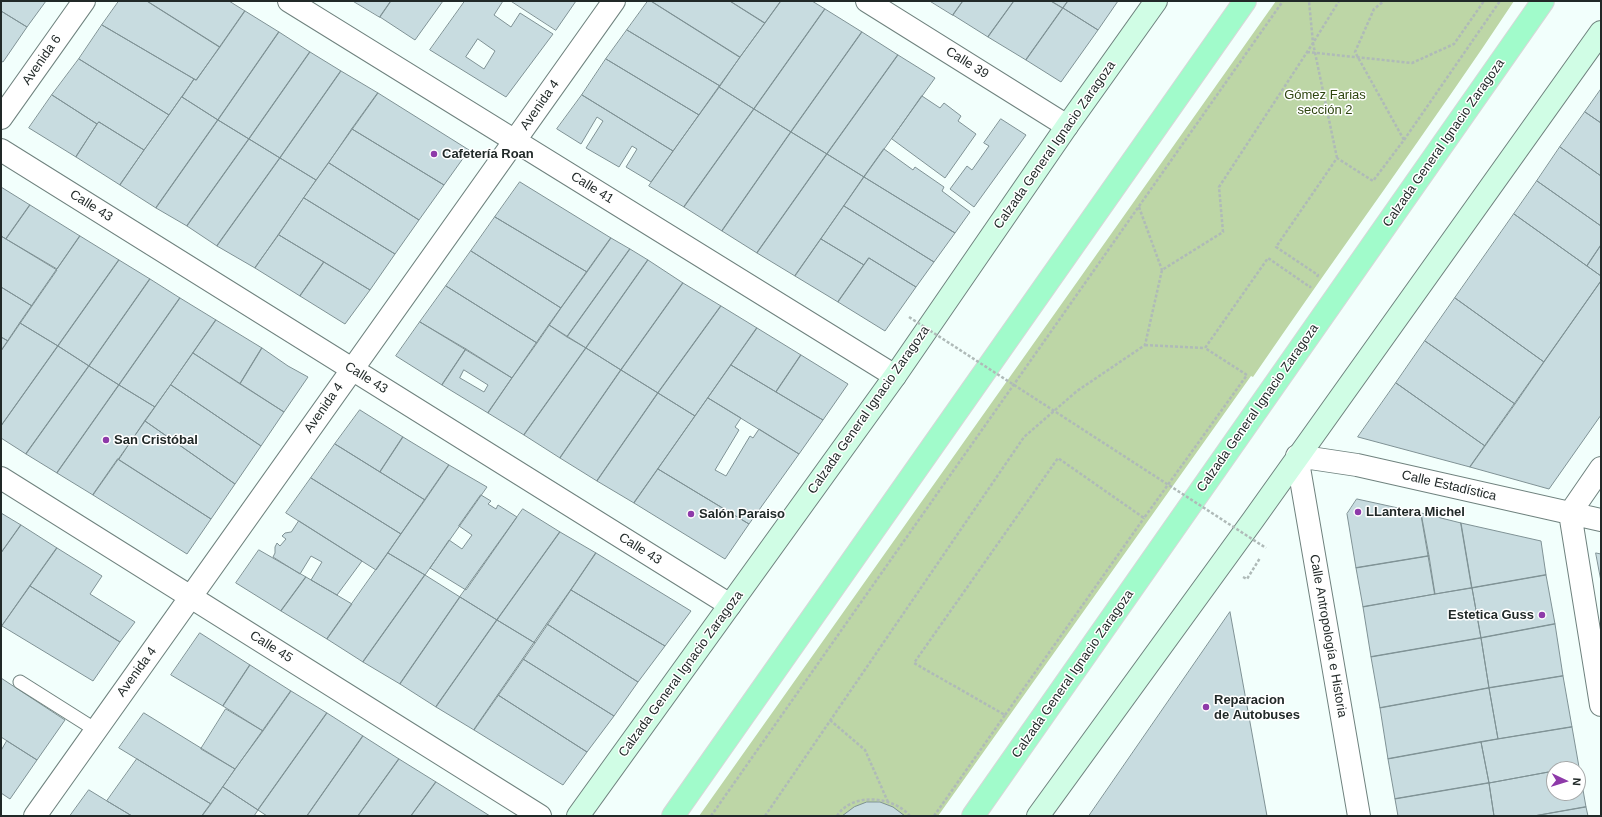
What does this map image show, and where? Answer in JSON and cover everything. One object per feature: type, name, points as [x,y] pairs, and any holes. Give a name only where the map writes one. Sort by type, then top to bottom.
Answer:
[{"type":"main road","name":"Calzada General Ignacio Zaragoza","points":[[578,816],[895,376],[1067,126],[1156,1]]},
{"type":"main road","points":[[673,816],[1245,1]]},
{"type":"main road","name":"Calzada General Ignacio Zaragoza","points":[[973,816],[1543,1]]},
{"type":"main road","points":[[1038,816],[1253,520],[1297,456],[1601,32]]},
{"type":"street","name":"Avenida 6","points":[[1,118],[84,1]]},
{"type":"street","name":"Calle 41","points":[[289,1],[895,376]]},
{"type":"street","name":"Avenida 4","points":[[35,816],[614,1]]},
{"type":"street","name":"Calle 39","points":[[867,1],[1067,126]]},
{"type":"street","name":"Calle 43","points":[[1,150],[730,605]]},
{"type":"street","name":"Calle Estadística","points":[[1297,456],[1356,465],[1601,520]]},
{"type":"street","name":"Calle Antropología e Historia","points":[[1297,456],[1359,816]]},
{"type":"street","points":[[1601,468],[1570,513],[1601,705]]},
{"type":"street","name":"Calle 45","points":[[1,478],[540,816]]},
{"type":"lane","points":[[20,682],[96,730]]},
{"type":"path","points":[[711,816],[1283,1]]},
{"type":"path","points":[[1309,1],[1313,43],[1337,158],[1373,181],[1404,140],[1500,1]]},
{"type":"path","points":[[1162,270],[1223,232],[1219,187],[1339,1]]},
{"type":"path","points":[[1384,1],[1374,9],[1355,52],[1404,140]]},
{"type":"path","points":[[1307,52],[1412,63],[1454,44],[1484,1]]},
{"type":"path","points":[[1205,348],[1268,258],[1310,287],[1318,275],[1276,247],[1337,158]]},
{"type":"path","points":[[1139,206],[1162,270],[1145,345]]},
{"type":"path","points":[[908,317],[1266,548],[1247,579]]},
{"type":"path","points":[[765,816],[1024,438],[1077,391],[1145,345],[1205,348],[1247,375],[1144,518],[934,816]]},
{"type":"path","points":[[1005,715],[914,662],[1058,458],[1144,518]]},
{"type":"path","points":[[830,720],[865,750],[888,802]]},
{"type":"path","points":[[837,816],[850,804],[864,800],[880,800],[894,803],[910,816]]},
{"type":"green space","name":"Gómez Farias sección 2","points":[[1276,1],[1514,1],[1450,96],[1253,377],[1251,376],[938,816],[699,816]]},
{"type":"building","points":[[1,1],[46,1],[27,27],[1,11]]},
{"type":"building","points":[[119,1],[147,1],[220,47],[196,80],[102,25]]},
{"type":"building","points":[[147,1],[229,1],[245,11],[220,47]]},
{"type":"building","points":[[353,1],[391,1],[380,17]]},
{"type":"building","points":[[391,1],[443,1],[415,40],[380,17]]},
{"type":"building","points":[[465,1],[503,1],[494,15],[511,27],[520,13],[553,34],[506,97],[430,50]],"holes":[[[478,39],[495,51],[484,69],[466,57]]]},
{"type":"building","points":[[511,1],[576,1],[556,30]]},
{"type":"building","points":[[648,1],[651,1],[740,57],[720,86],[627,30]]},
{"type":"building","points":[[651,1],[730,1],[765,23],[740,57]]},
{"type":"building","points":[[730,1],[781,1],[765,23]]},
{"type":"building","points":[[781,1],[812,1],[825,9],[754,109],[719,87]]},
{"type":"building","points":[[930,1],[963,1],[953,15]]},
{"type":"building","points":[[963,1],[1014,1],[988,37],[953,15]]},
{"type":"building","points":[[1014,1],[1051,1],[1063,8],[1026,60],[988,37]]},
{"type":"building","points":[[1051,1],[1068,1],[1063,8]]},
{"type":"building","points":[[1068,1],[1118,1],[1098,30],[1063,8]]},
{"type":"building","points":[[1063,8],[1098,30],[1061,82],[1026,60]]},
{"type":"building","points":[[825,9],[862,32],[791,132],[754,109]]},
{"type":"building","points":[[1,11],[27,27],[3,62],[1,61]]},
{"type":"building","points":[[245,11],[279,32],[218,120],[182,97],[194,79],[196,80]]},
{"type":"building","points":[[102,25],[194,79],[169,115],[79,59]]},
{"type":"building","points":[[627,30],[720,86],[699,115],[606,59]]},
{"type":"building","points":[[279,32],[310,52],[249,139],[218,120]]},
{"type":"building","points":[[862,32],[898,55],[827,154],[791,132]]},
{"type":"building","points":[[310,52],[341,71],[280,158],[249,139]]},
{"type":"building","points":[[898,55],[935,78],[864,177],[827,154]]},
{"type":"building","points":[[79,59],[169,115],[144,150],[99,122],[97,124],[52,95]]},
{"type":"building","points":[[606,59],[699,115],[673,151],[582,95]]},
{"type":"building","points":[[341,71],[378,93],[316,180],[280,158]]},
{"type":"building","points":[[719,87],[754,109],[684,207],[649,186]]},
{"type":"building","points":[[1601,89],[1601,123],[1585,112]]},
{"type":"building","points":[[378,93],[469,150],[444,185],[352,129]]},
{"type":"building","points":[[52,95],[97,124],[76,157],[29,128]]},
{"type":"building","points":[[582,95],[673,151],[651,182],[626,167],[637,149],[632,146],[619,167],[586,148],[603,121],[597,117],[581,144],[557,129]]},
{"type":"building","points":[[922,96],[940,108],[944,103],[961,116],[958,121],[976,134],[945,178],[892,139]]},
{"type":"building","points":[[182,97],[218,120],[156,208],[120,185]]},
{"type":"building","points":[[754,109],[791,132],[722,231],[684,207]]},
{"type":"building","points":[[1585,112],[1601,123],[1601,176],[1560,147]]},
{"type":"building","points":[[1001,119],[1026,135],[974,207],[950,189],[967,166],[972,170],[989,146],[984,143]]},
{"type":"building","points":[[218,120],[249,139],[187,226],[156,208]]},
{"type":"building","points":[[99,122],[144,150],[120,185],[76,157]]},
{"type":"building","points":[[352,129],[444,185],[419,220],[329,163]]},
{"type":"building","points":[[791,132],[827,154],[757,253],[722,231]]},
{"type":"building","points":[[249,139],[280,158],[217,246],[187,226]]},
{"type":"building","points":[[1560,147],[1601,176],[1601,226],[1537,181]]},
{"type":"building","points":[[884,149],[913,170],[915,167],[944,187],[942,191],[970,212],[955,233],[864,177]]},
{"type":"building","points":[[827,154],[864,177],[795,276],[757,253]]},
{"type":"building","points":[[280,158],[316,180],[255,268],[217,246]]},
{"type":"building","points":[[329,163],[419,220],[395,254],[304,198]]},
{"type":"building","points":[[864,177],[955,233],[934,262],[844,206]]},
{"type":"building","points":[[1537,181],[1601,226],[1601,245],[1587,266],[1514,214]]},
{"type":"building","points":[[520,182],[611,238],[587,272],[495,217]]},
{"type":"building","points":[[1,187],[30,205],[6,239],[1,236]]},
{"type":"building","points":[[304,198],[395,254],[370,290],[279,235]]},
{"type":"building","points":[[30,205],[80,236],[57,269],[6,239]]},
{"type":"building","points":[[844,206],[934,262],[916,287],[869,258],[864,265],[821,239]]},
{"type":"building","points":[[1514,214],[1601,276],[1601,281],[1544,362],[1455,298]]},
{"type":"building","points":[[495,217],[587,272],[561,308],[471,251]]},
{"type":"building","points":[[279,235],[324,262],[300,296],[255,268]]},
{"type":"building","points":[[1,236],[57,270],[32,306],[1,287]]},
{"type":"building","points":[[80,236],[119,260],[58,346],[20,323]]},
{"type":"building","points":[[611,238],[630,249],[567,337],[549,325]]},
{"type":"building","points":[[821,239],[864,265],[838,302],[795,276]]},
{"type":"building","points":[[1601,245],[1601,276],[1587,266]]},
{"type":"building","points":[[630,249],[648,260],[586,348],[567,337]]},
{"type":"building","points":[[471,251],[561,308],[537,343],[446,286]]},
{"type":"building","points":[[869,258],[916,287],[885,331],[838,302]]},
{"type":"building","points":[[119,260],[150,279],[89,366],[58,346]]},
{"type":"building","points":[[648,260],[683,283],[621,370],[586,348]]},
{"type":"building","points":[[324,262],[370,290],[345,324],[300,296]]},
{"type":"building","points":[[150,279],[180,298],[119,385],[89,366]]},
{"type":"building","points":[[1601,281],[1601,415],[1549,489],[1470,467]]},
{"type":"building","points":[[683,283],[721,306],[658,393],[621,370]]},
{"type":"building","points":[[446,286],[537,343],[512,378],[420,322]]},
{"type":"building","points":[[1,287],[32,306],[8,341],[1,337]]},
{"type":"building","points":[[180,298],[216,320],[155,407],[119,385]]},
{"type":"building","points":[[1455,298],[1544,362],[1515,404],[1425,341]]},
{"type":"building","points":[[721,306],[757,328],[695,416],[658,393]]},
{"type":"building","points":[[216,320],[262,348],[240,384],[193,353]]},
{"type":"building","points":[[420,322],[466,349],[442,385],[396,356]]},
{"type":"building","points":[[20,323],[58,346],[1,426],[1,351]]},
{"type":"building","points":[[549,325],[586,348],[524,435],[488,413]]},
{"type":"building","points":[[757,328],[801,355],[776,392],[731,365]]},
{"type":"building","points":[[1,337],[8,341],[1,351]]},
{"type":"building","points":[[1425,341],[1515,404],[1485,446],[1396,383]]},
{"type":"building","points":[[58,346],[89,366],[26,454],[1,438],[1,426]]},
{"type":"building","points":[[262,348],[288,366],[308,377],[284,412],[240,384]]},
{"type":"building","points":[[586,348],[621,370],[560,458],[524,435]]},
{"type":"building","points":[[466,349],[512,378],[488,413],[442,385]],"holes":[[[464,370],[488,385],[484,392],[460,378]]]},
{"type":"building","points":[[193,353],[284,412],[261,446],[171,385]]},
{"type":"building","points":[[801,355],[848,384],[823,420],[776,392]]},
{"type":"building","points":[[731,365],[823,420],[799,454],[708,398]]},
{"type":"building","points":[[89,366],[119,385],[57,473],[26,454]]},
{"type":"building","points":[[621,370],[658,393],[597,481],[560,458]]},
{"type":"building","points":[[1396,383],[1485,446],[1470,467],[1358,437]]},
{"type":"building","name":"San Cristóbal","points":[[119,385],[155,407],[93,495],[57,473]]},
{"type":"building","points":[[171,385],[261,446],[235,484],[145,421]]},
{"type":"building","points":[[658,393],[695,416],[634,503],[597,481]]},
{"type":"building","points":[[708,398],[741,418],[735,427],[739,430],[715,470],[726,476],[750,436],[753,438],[759,429],[799,454],[749,524],[658,469]]},
{"type":"building","points":[[360,410],[403,437],[380,472],[335,444]]},
{"type":"building","points":[[145,421],[235,484],[211,519],[119,460]]},
{"type":"building","points":[[403,437],[449,465],[425,500],[380,472]]},
{"type":"building","points":[[335,444],[425,500],[401,534],[311,478]]},
{"type":"building","points":[[118,459],[211,519],[187,554],[93,495]]},
{"type":"building","points":[[449,465],[487,487],[425,575],[388,553]]},
{"type":"building","name":"Salón Paraiso","points":[[658,469],[749,524],[725,559],[634,503]]},
{"type":"building","points":[[311,478],[401,534],[376,570],[286,513]]},
{"type":"building","points":[[481,495],[491,501],[488,504],[496,509],[498,505],[517,517],[466,590],[430,568],[449,540],[462,549],[472,535],[459,526]]},
{"type":"building","points":[[1357,499],[1421,513],[1429,556],[1356,568],[1347,514]]},
{"type":"building","points":[[523,509],[560,532],[497,620],[460,597]]},
{"type":"building","points":[[1,513],[21,525],[1,553]]},
{"type":"building","points":[[1421,513],[1461,523],[1472,588],[1435,594]]},
{"type":"building","points":[[299,521],[362,561],[337,595],[311,580],[322,562],[311,556],[300,574],[273,557],[277,543],[280,546],[286,539],[282,536],[285,533],[291,532]]},
{"type":"building","points":[[1461,523],[1541,541],[1546,575],[1472,588]]},
{"type":"building","points":[[21,525],[57,548],[1,627],[1,553]]},
{"type":"building","points":[[560,532],[596,553],[535,643],[497,620]]},
{"type":"building","points":[[57,548],[102,576],[90,594],[135,622],[120,642],[30,586]]},
{"type":"building","points":[[259,550],[306,577],[281,611],[236,583]]},
{"type":"building","points":[[388,553],[425,575],[363,662],[327,639]]},
{"type":"building","points":[[596,553],[691,611],[665,646],[571,590]]},
{"type":"building","points":[[1596,553],[1601,554],[1601,581]]},
{"type":"building","points":[[1429,556],[1435,594],[1363,607],[1356,568]]},
{"type":"building","points":[[425,575],[460,597],[400,684],[363,662]]},
{"type":"building","points":[[1546,575],[1555,624],[1481,638],[1472,588]]},
{"type":"building","points":[[306,577],[352,604],[327,639],[281,611]]},
{"type":"building","points":[[30,586],[120,642],[93,681],[2,626]]},
{"type":"building","points":[[1472,588],[1481,638],[1371,657],[1363,607]]},
{"type":"building","points":[[571,590],[665,646],[638,682],[547,624]]},
{"type":"building","points":[[460,597],[497,620],[436,707],[400,684]]},
{"type":"building","name":"Reparacion de Autobuses","points":[[1230,612],[1267,816],[1089,816]]},
{"type":"building","points":[[497,620],[535,643],[474,730],[436,707]]},
{"type":"building","points":[[547,624],[638,682],[614,716],[523,659]]},
{"type":"building","points":[[1555,624],[1563,676],[1489,688],[1481,638]]},
{"type":"building","points":[[200,633],[250,665],[223,706],[171,675]]},
{"type":"building","points":[[1481,638],[1489,688],[1380,708],[1371,657]]},
{"type":"building","points":[[523,659],[614,716],[587,752],[498,695]]},
{"type":"building","points":[[250,665],[291,691],[263,731],[223,706]]},
{"type":"building","points":[[1563,676],[1572,727],[1498,739],[1489,688]]},
{"type":"building","points":[[1,678],[65,720],[37,760],[1,737]]},
{"type":"building","points":[[1489,688],[1498,739],[1388,759],[1380,708]]},
{"type":"building","points":[[291,691],[327,713],[258,810],[223,787]]},
{"type":"building","points":[[498,695],[587,752],[563,785],[474,730]]},
{"type":"building","points":[[226,709],[263,731],[235,769],[201,749]]},
{"type":"building","points":[[144,713],[235,769],[211,804],[119,748]]},
{"type":"building","points":[[327,713],[363,736],[307,816],[267,816],[258,810]]},
{"type":"building","points":[[1572,727],[1578,761],[1546,761],[1546,772],[1489,783],[1481,742]]},
{"type":"building","points":[[363,736],[399,759],[358,816],[307,816]]},
{"type":"building","points":[[7,741],[37,760],[10,799],[1,793],[1,751]]},
{"type":"building","points":[[1481,742],[1489,783],[1395,799],[1388,759]]},
{"type":"building","points":[[137,759],[211,804],[202,816],[132,816],[107,801]]},
{"type":"building","points":[[399,759],[436,782],[411,816],[358,816]]},
{"type":"building","points":[[1546,772],[1546,801],[1585,801],[1586,807],[1534,816],[1494,816],[1489,783]]},
{"type":"building","points":[[436,782],[490,816],[411,816]]},
{"type":"building","points":[[1489,783],[1494,816],[1398,816],[1395,799]]},
{"type":"building","points":[[223,787],[258,810],[254,816],[202,816]]},
{"type":"building","points":[[89,790],[107,801],[132,816],[70,816]]},
{"type":"building","points":[[867,802],[880,802],[893,807],[905,816],[842,816],[854,807]]},
{"type":"building","points":[[1586,807],[1588,816],[1534,816]]},
{"type":"place","name":"Cafetería Roan","points":[[434,154]]},
{"type":"place","name":"San Cristóbal","points":[[106,440]]},
{"type":"place","name":"LLantera Michel","points":[[1358,512]]},
{"type":"place","name":"Salón Paraiso","points":[[691,514]]},
{"type":"place","name":"Estetica Guss","points":[[1542,615]]},
{"type":"place","name":"Reparacion de Autobuses","points":[[1206,707]]}]
